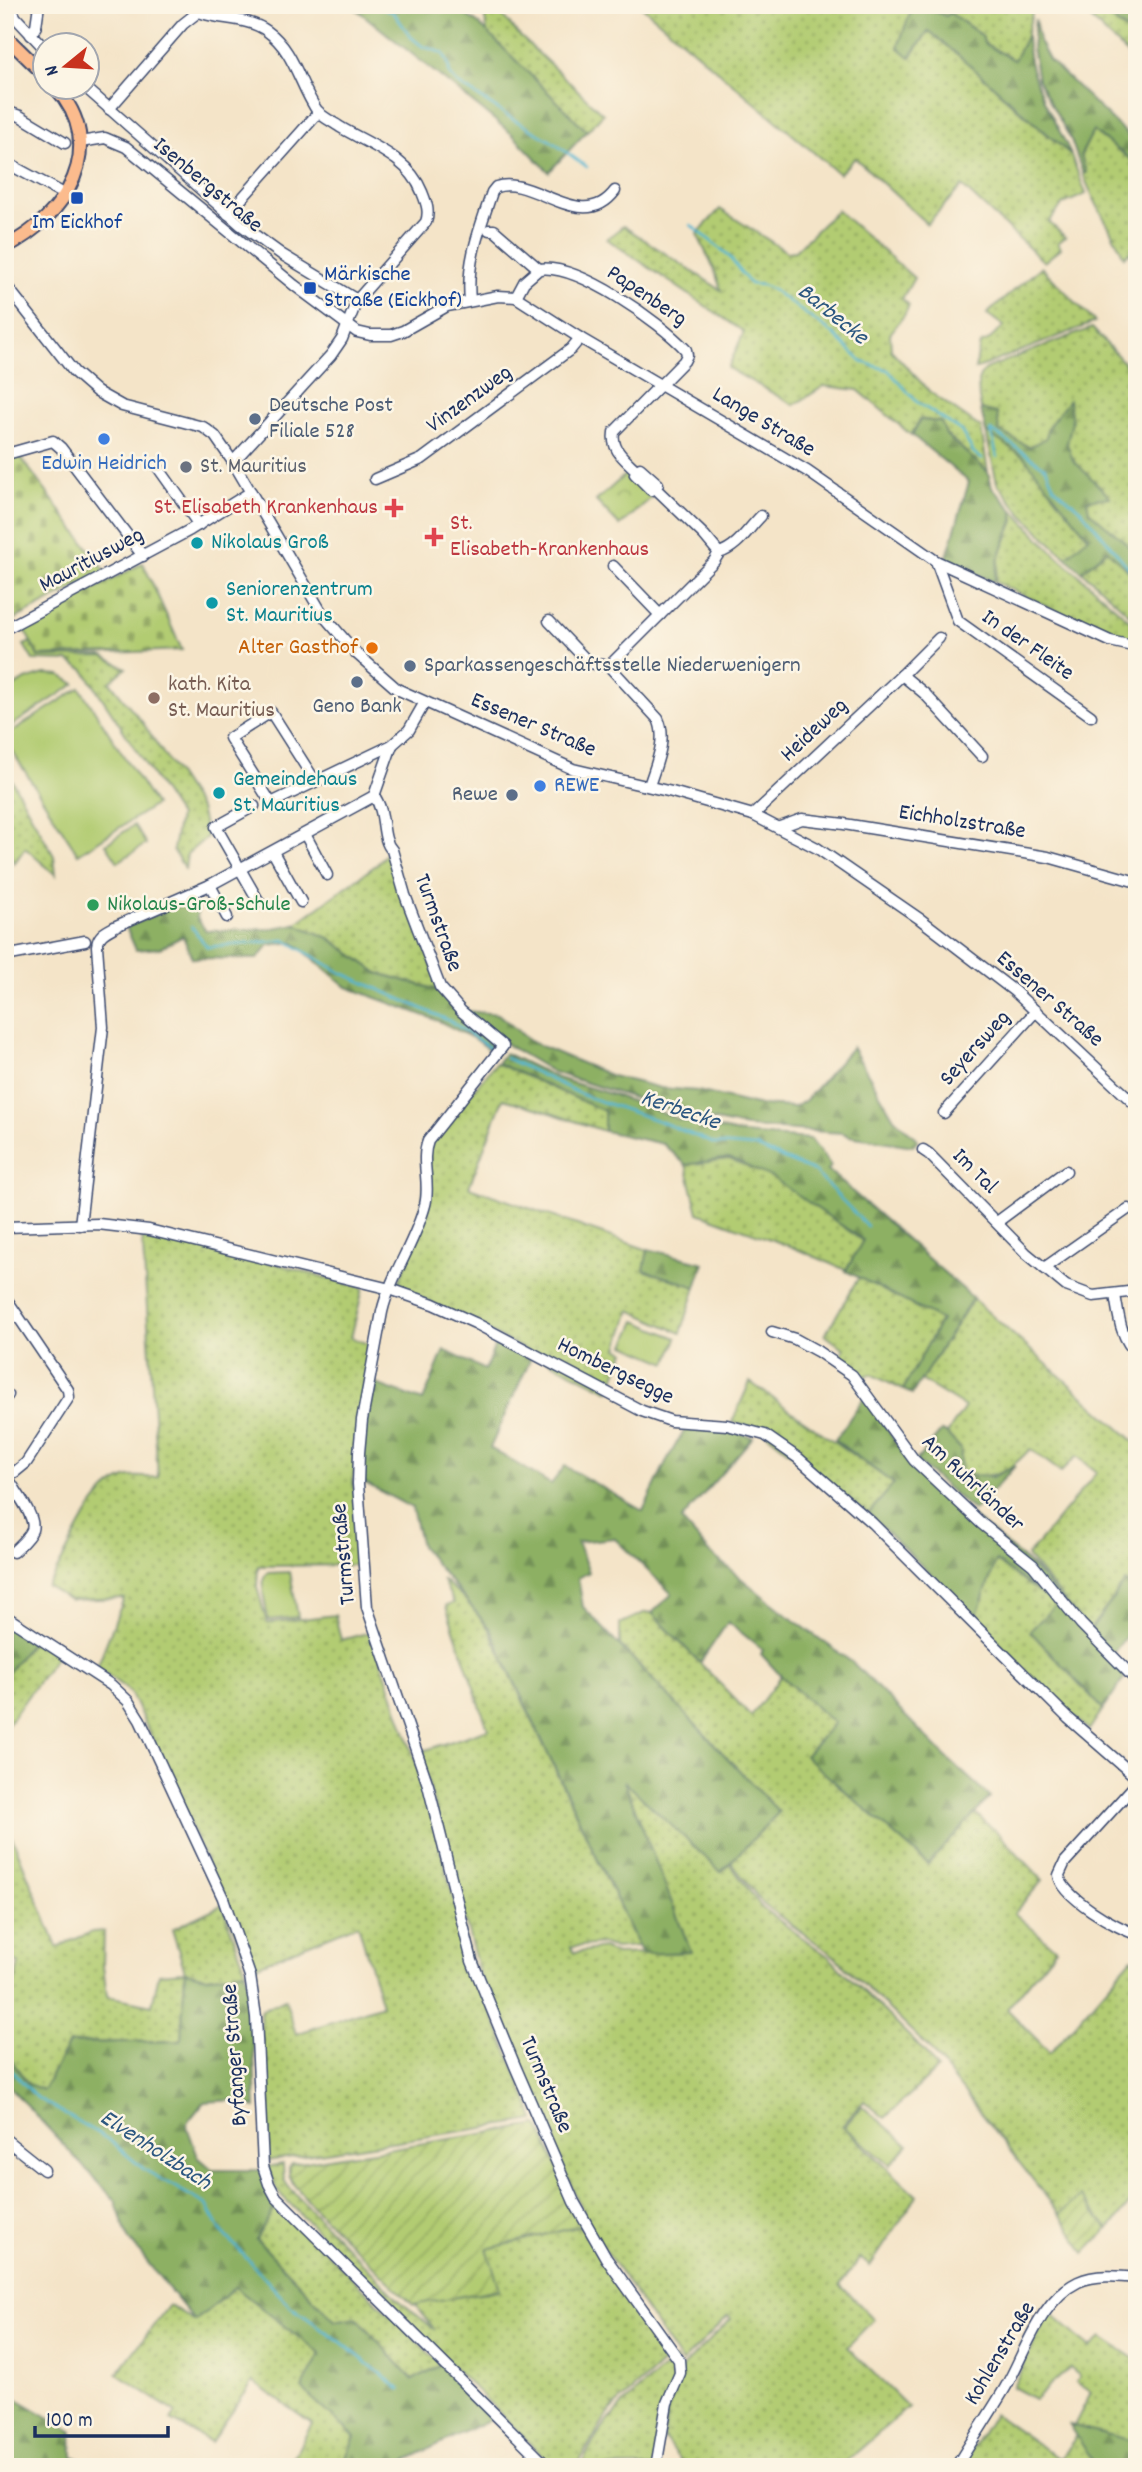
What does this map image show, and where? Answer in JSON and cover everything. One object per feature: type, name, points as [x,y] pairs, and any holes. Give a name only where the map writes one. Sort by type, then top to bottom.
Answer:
[{"type":"main road","points":[[5,36],[32,62]]},
{"type":"main road","points":[[5,247],[44,221],[66,195],[76,175],[80,142],[75,114],[68,102]]},
{"type":"street","points":[[9,5],[31,35],[36,26],[39,5]]},
{"type":"street","points":[[188,5],[197,13],[244,21],[271,33],[288,53],[319,112],[404,164],[417,180],[428,208],[425,224],[357,299],[336,348],[233,462]]},
{"type":"street","points":[[109,109],[183,24],[197,13]]},
{"type":"street","points":[[101,102],[228,214],[281,254],[357,299]]},
{"type":"street","points":[[5,111],[20,116],[65,143]]},
{"type":"street","points":[[228,214],[319,112]]},
{"type":"street","name":"Isenbergstraße","points":[[80,142],[105,138],[126,147],[346,326],[365,334],[397,333],[438,309],[470,300]]},
{"type":"street","points":[[5,162],[66,195]]},
{"type":"street","points":[[539,269],[524,282],[516,296],[470,300],[469,279],[475,244],[496,187],[508,186],[563,203],[587,207],[603,204],[615,191]]},
{"type":"street","name":"Papenberg","points":[[489,229],[494,230],[539,269],[560,271],[590,282],[646,315],[682,345],[687,351],[687,357],[662,386]]},
{"type":"street","name":"Essener Straße","points":[[5,284],[83,382],[122,406],[203,427],[215,436],[332,627],[393,685],[573,769],[649,786],[753,815],[780,827],[817,848],[920,919],[1014,990],[1137,1106]]},
{"type":"street","name":"Lange Straße","points":[[516,296],[580,338],[807,471],[936,561],[1110,641],[1137,647]]},
{"type":"street","name":"Vinzenzweg","points":[[374,479],[422,459],[571,349],[580,338]]},
{"type":"street","points":[[662,386],[614,432],[616,450],[637,471],[640,468],[658,485],[654,487],[719,552]]},
{"type":"street","points":[[5,452],[53,441],[142,556]]},
{"type":"street","points":[[157,466],[197,526]]},
{"type":"street","name":"Mauritiusweg","points":[[5,629],[197,526],[251,492]]},
{"type":"street","points":[[609,666],[714,561],[719,552],[730,549],[761,516]]},
{"type":"street","name":"In der Fleite","points":[[936,561],[958,621],[1091,716]]},
{"type":"street","points":[[613,566],[660,615]]},
{"type":"street","points":[[549,621],[589,663],[609,666],[661,724],[662,742],[649,786]]},
{"type":"street","name":"Heideweg","points":[[753,815],[939,638]]},
{"type":"street","points":[[902,676],[925,694],[982,756]]},
{"type":"street","points":[[315,782],[271,712],[230,738],[271,803],[319,782],[392,745],[409,730],[425,702]]},
{"type":"street","points":[[80,1225],[103,1027],[97,946],[104,932],[210,885],[374,796],[392,745]]},
{"type":"street","name":"Turmstraße","points":[[374,796],[383,813],[388,846],[392,850],[408,904],[440,987],[455,1006],[503,1046],[428,1141],[424,1155],[428,1186],[425,1203],[417,1229],[385,1300],[359,1453],[358,1483],[367,1607],[428,1785],[472,1961],[574,2202],[606,2258],[679,2360],[680,2373],[667,2403],[656,2467]]},
{"type":"street","points":[[254,806],[216,827],[259,902]]},
{"type":"street","name":"Eichholzstraße","points":[[780,827],[802,819],[844,824],[1048,857],[1137,882]]},
{"type":"street","points":[[305,834],[327,875]]},
{"type":"street","points":[[273,852],[301,902]]},
{"type":"street","points":[[210,885],[227,917]]},
{"type":"street","points":[[5,956],[85,941]]},
{"type":"street","name":"Seyersweg","points":[[944,1113],[1036,1011]]},
{"type":"street","name":"Im Tal","points":[[923,1150],[1026,1253],[1073,1290],[1093,1296],[1137,1291]]},
{"type":"street","name":"Im Tal","points":[[997,1222],[1066,1171]]},
{"type":"street","points":[[1044,1268],[1128,1209]]},
{"type":"street","name":"Hombergsegge","points":[[5,1227],[116,1225],[180,1236],[390,1289],[475,1323],[642,1411],[681,1423],[740,1427],[765,1435],[872,1523],[1068,1718],[1137,1778]]},
{"type":"street","points":[[1115,1295],[1125,1340],[1137,1354]]},
{"type":"street","points":[[5,1297],[68,1390],[69,1397],[26,1463],[15,1472],[5,1474],[28,1512],[32,1525],[31,1532],[13,1552]]},
{"type":"street","name":"Am Ruhrländer","points":[[772,1332],[795,1339],[852,1375],[914,1460],[982,1524],[1033,1565],[1081,1624],[1137,1681]]},
{"type":"street","name":"Byfanger Straße","points":[[5,1616],[111,1685],[128,1701],[140,1720],[223,1898],[250,1976],[256,2017],[263,2166],[276,2197],[548,2467]]},
{"type":"street","points":[[1137,1783],[1065,1861],[1059,1875],[1062,1886],[1087,1906],[1122,1929],[1137,1934]]},
{"type":"street","points":[[5,2139],[44,2170]]},
{"type":"street","name":"Kohlenstraße","points":[[956,2467],[1006,2387],[1040,2322],[1062,2293],[1087,2279],[1137,2278]]},
{"type":"street","points":[[61,2467],[105,2467]]},
{"type":"green space","points":[[351,5],[452,5],[479,24],[587,131],[549,172],[512,134]]},
{"type":"green space","points":[[486,5],[493,5],[520,36],[603,114],[587,131],[487,32],[484,11]]},
{"type":"green space","points":[[640,5],[913,5],[898,47],[911,57],[929,31],[975,67],[1004,97],[1071,155],[1086,194],[1063,204],[1049,222],[1065,237],[1058,243],[1061,248],[1044,262],[962,186],[927,224],[855,158],[839,174]]},
{"type":"green space","points":[[913,5],[931,5],[932,10],[946,16],[950,13],[982,36],[984,43],[1014,60],[1027,35],[1028,52],[1036,82],[1071,154],[929,31],[910,57],[898,47]]},
{"type":"green space","points":[[931,5],[1034,5],[1027,34],[1015,61],[984,43],[982,35],[950,13],[946,16],[932,10]]},
{"type":"green space","points":[[1077,5],[1093,5],[1137,39],[1137,64]]},
{"type":"green space","points":[[1093,5],[1137,5],[1137,39]]},
{"type":"green space","points":[[1035,19],[1039,41],[1049,60],[1137,144],[1137,164],[1093,131],[1081,155],[1086,173],[1083,174],[1071,140],[1038,80],[1032,47]]},
{"type":"green space","points":[[1093,131],[1137,164],[1137,261],[1129,252],[1124,257],[1083,174],[1086,172],[1081,155]]},
{"type":"green space","points":[[720,209],[787,252],[795,251],[837,210],[914,278],[902,299],[909,305],[890,334],[891,350],[930,392],[981,428],[988,472],[946,434],[940,422],[920,419],[911,435],[858,390],[824,386],[794,405],[728,368],[744,332],[607,239],[623,226],[721,290],[697,234]]},
{"type":"green space","points":[[1041,267],[1095,322],[975,369],[980,344],[988,341],[1004,326],[987,314]]},
{"type":"green space","points":[[1092,328],[1137,377],[1137,621],[1053,545],[1021,513],[997,483],[979,399],[978,381],[987,368]]},
{"type":"green space","points":[[1069,400],[1072,422],[1067,444],[1073,460],[1110,497],[1087,500],[1089,511],[1137,556],[1137,579],[1107,550],[1082,572],[1066,557],[1088,537],[1024,457],[986,432],[981,409],[997,413],[999,431],[1029,447],[1046,438],[1048,427]]},
{"type":"green space","points":[[920,420],[941,422],[946,435],[988,472],[992,487],[1013,510],[1013,521],[999,557],[994,582],[946,560],[969,482],[912,435]]},
{"type":"green space","points":[[19,455],[106,572],[5,624],[5,458]]},
{"type":"green space","points":[[626,474],[651,498],[620,526],[596,501]]},
{"type":"green space","points":[[1013,510],[1052,551],[1137,627],[1137,641],[1106,634],[995,582],[999,558],[1014,521]]},
{"type":"green space","points":[[143,563],[182,650],[38,656],[23,627]]},
{"type":"green space","points":[[31,642],[38,657],[103,656],[126,668],[110,682],[143,723],[200,809],[207,837],[187,854],[185,869],[173,850],[179,816],[84,670],[68,661],[33,660],[24,645]]},
{"type":"green space","points":[[45,674],[60,675],[75,684],[5,730],[10,692],[22,682]]},
{"type":"green space","points":[[80,688],[155,805],[78,854],[5,740],[5,736]]},
{"type":"green space","points":[[5,768],[54,856],[56,875],[25,848],[14,864],[5,841]]},
{"type":"green space","points":[[134,825],[146,844],[118,862],[106,844]]},
{"type":"green space","points":[[390,850],[441,991],[378,973],[329,938],[295,924],[376,865]]},
{"type":"green space","points":[[197,898],[197,918],[206,931],[268,929],[295,924],[329,938],[378,973],[441,991],[502,1046],[496,1055],[473,1038],[439,1021],[347,987],[293,942],[269,945],[257,959],[192,958],[183,936],[160,948],[136,950],[126,927]]},
{"type":"green space","points":[[465,1011],[498,1014],[531,1042],[612,1076],[661,1088],[698,1091],[756,1105],[794,1107],[806,1100],[852,1047],[894,1118],[918,1140],[913,1146],[843,1133],[746,1127],[690,1116],[553,1072],[509,1046]]},
{"type":"green space","points":[[505,1053],[557,1078],[614,1095],[681,1120],[743,1134],[810,1139],[831,1166],[828,1170],[973,1298],[912,1394],[903,1390],[941,1320],[846,1271],[863,1240],[773,1178],[729,1158],[686,1165],[663,1144],[604,1131],[604,1111],[497,1063]]},
{"type":"green space","points":[[496,1063],[604,1110],[604,1131],[503,1099],[469,1187],[648,1250],[644,1270],[696,1287],[681,1333],[630,1310],[618,1348],[625,1352],[609,1391],[397,1286],[419,1234],[429,1143]]},
{"type":"green space","points":[[729,1159],[773,1177],[863,1241],[846,1270],[698,1213],[686,1165]]},
{"type":"green space","points":[[142,1232],[266,1261],[363,1288],[351,1338],[372,1345],[353,1480],[359,1532],[359,1565],[258,1566],[257,1587],[267,1623],[335,1615],[341,1640],[371,1632],[425,1789],[468,1954],[535,2120],[266,2161],[260,2011],[285,1999],[296,2034],[382,2005],[358,1924],[251,1968],[166,1767],[130,1692],[97,1667],[124,1598],[70,1600],[47,1586],[82,1523],[103,1493],[130,1477],[158,1477]]},
{"type":"green space","points":[[648,1249],[704,1263],[696,1287],[644,1270]]},
{"type":"green space","points":[[859,1277],[941,1320],[903,1390],[871,1374],[860,1378],[837,1361],[844,1349],[825,1335]]},
{"type":"green space","points":[[973,1299],[1137,1444],[1137,1590],[1125,1583],[1089,1630],[1027,1556],[1097,1472],[1077,1456],[1061,1472],[1030,1449],[1014,1465],[999,1473],[983,1476],[960,1475],[961,1449],[947,1434],[965,1407],[921,1380]]},
{"type":"green space","points":[[636,1321],[677,1338],[667,1363],[625,1345]]},
{"type":"green space","points":[[497,1340],[531,1358],[490,1448],[551,1484],[565,1466],[643,1511],[686,1427],[718,1428],[753,1437],[681,1520],[711,1554],[784,1613],[853,1663],[946,1757],[990,1797],[928,1864],[805,1756],[834,1723],[781,1676],[761,1654],[763,1650],[728,1622],[700,1663],[652,1613],[672,1594],[614,1538],[577,1542],[589,1572],[578,1578],[583,1607],[779,1812],[721,1872],[624,1781],[691,1952],[642,1954],[490,1629],[421,1546],[412,1508],[361,1481],[361,1453],[371,1382],[423,1401],[444,1350],[485,1370]]},
{"type":"green space","points":[[750,1382],[894,1484],[868,1514],[762,1430],[732,1422]]},
{"type":"green space","points":[[865,1396],[910,1464],[1033,1567],[1127,1674],[1103,1709],[1030,1631],[1056,1604],[996,1561],[976,1618],[868,1514],[894,1484],[835,1440]]},
{"type":"green space","points":[[941,1431],[961,1449],[960,1475],[992,1477],[1015,1466],[974,1511],[916,1461]]},
{"type":"green space","points":[[996,1561],[1056,1605],[1030,1631],[1103,1709],[1089,1730],[1039,1686],[976,1618]]},
{"type":"green space","points":[[290,1572],[298,1617],[268,1620],[263,1592],[264,1577],[268,1573]]},
{"type":"green space","points":[[442,1579],[464,1598],[489,1629],[638,1946],[615,1948],[604,1944],[571,1947],[574,1953],[603,1948],[616,1954],[691,1952],[624,1780],[721,1872],[730,1864],[762,1908],[829,1957],[925,2052],[937,2069],[885,2118],[864,2101],[842,2126],[917,2196],[870,2266],[860,2258],[840,2285],[874,2319],[847,2347],[908,2407],[846,2462],[849,2467],[684,2467],[664,2438],[667,2413],[682,2368],[731,2319],[728,2316],[682,2363],[589,2226],[480,1976],[420,1752],[488,1729],[446,1606],[454,1603]]},
{"type":"green space","points":[[1125,1582],[1137,1590],[1137,1624],[1112,1654],[1090,1631]]},
{"type":"green space","points":[[646,1612],[652,1613],[751,1716],[781,1676],[834,1723],[806,1756],[928,1864],[975,1813],[1043,1880],[1014,1913],[1056,1949],[1007,2009],[1050,2053],[1132,1958],[1137,1962],[1137,2195],[1109,2229],[1081,2197],[1060,2214],[928,2047],[832,1954],[764,1905],[731,1862],[779,1812],[620,1645],[620,1624]]},
{"type":"green space","points":[[5,1621],[33,1639],[5,1677]]},
{"type":"green space","points":[[33,1640],[57,1655],[5,1728],[5,1677]]},
{"type":"green space","points":[[5,1820],[57,1947],[92,1932],[104,1931],[103,1966],[107,1996],[152,2005],[159,1974],[185,1972],[181,2041],[69,2043],[43,2091],[29,2085],[5,2051],[5,2024],[19,1963],[5,1960]]},
{"type":"green space","points":[[222,1905],[246,1971],[207,1977],[185,1972],[172,1929]]},
{"type":"green space","points":[[245,1971],[252,2004],[256,2108],[235,2100],[204,2102],[186,2124],[198,2157],[213,2170],[261,2170],[277,2204],[256,2239],[335,2321],[356,2317],[413,2380],[441,2365],[493,2418],[404,2461],[408,2467],[342,2467],[355,2437],[302,2389],[320,2354],[235,2287],[195,2321],[128,2238],[115,2200],[5,2082],[5,2052],[28,2084],[43,2090],[69,2043],[181,2041],[185,1972],[207,1977]]},
{"type":"green space","points":[[862,2106],[908,2145],[890,2165],[844,2127]]},
{"type":"green space","points":[[538,2125],[584,2225],[487,2249],[500,2289],[413,2305],[317,2211],[289,2176],[292,2164]]},
{"type":"green space","points":[[283,2164],[284,2180],[290,2189],[400,2301],[435,2330],[415,2304],[499,2290],[487,2249],[581,2226],[614,2281],[668,2358],[611,2410],[575,2467],[554,2467],[278,2192],[267,2167]]},
{"type":"green space","points":[[1081,2196],[1108,2229],[1085,2253],[1060,2214]]},
{"type":"green space","points":[[277,2204],[441,2365],[413,2380],[356,2317],[335,2321],[255,2238]]},
{"type":"green space","points":[[235,2287],[320,2354],[303,2389],[355,2437],[342,2467],[288,2467],[312,2424],[253,2382],[211,2442],[171,2420],[176,2413],[117,2374],[169,2305],[195,2321]]},
{"type":"green space","points":[[1049,2312],[1090,2348],[1102,2337],[1137,2360],[1137,2442],[1074,2426],[1091,2392],[1076,2382],[1080,2376],[1070,2368],[1035,2399],[1013,2387]]},
{"type":"green space","points":[[675,2359],[677,2365],[654,2467],[581,2467],[598,2435],[621,2407]]},
{"type":"green space","points":[[5,2392],[72,2431],[73,2456],[94,2467],[5,2467]]},
{"type":"green space","points":[[994,2414],[1059,2459],[1077,2436],[1097,2467],[961,2467]]},
{"type":"green space","points":[[1070,2425],[1137,2442],[1137,2467],[1096,2467]]},
{"type":"waterway","name":"Barbecke","points":[[378,5],[394,13],[411,37],[422,46],[443,53],[450,75],[457,83],[551,141],[587,167]]},
{"type":"waterway","name":"Barbecke","points":[[691,225],[727,254],[750,284],[763,285],[773,290],[833,334],[862,362],[888,370],[917,402],[961,431],[974,453],[982,459]]},
{"type":"waterway","name":"Barbecke","points":[[997,457],[991,430],[1046,468],[1054,487],[1081,510],[1129,568],[1137,572]]},
{"type":"waterway","name":"Kerbecke","points":[[192,927],[207,947],[285,940],[340,972],[452,1022],[494,1051]]},
{"type":"waterway","name":"Kerbecke","points":[[506,1058],[585,1096],[659,1121],[715,1144],[756,1147],[815,1172],[867,1226]]},
{"type":"waterway","name":"Elvenholzbach","points":[[5,2063],[36,2097],[109,2140],[145,2170],[207,2205],[220,2229],[290,2306],[401,2390]]},
{"type":"place","name":"Im Eickhof","points":[[77,198]]},
{"type":"place","name":"Märkische Straße (Eickhof)","points":[[310,288]]},
{"type":"place","name":"Deutsche Post Filiale 528","points":[[255,419]]},
{"type":"place","name":"Edwin Heidrich","points":[[104,439]]},
{"type":"place","name":"St. Mauritius","points":[[186,467]]},
{"type":"place","name":"St. Elisabeth Krankenhaus","points":[[394,508]]},
{"type":"place","name":"St. Elisabeth-Krankenhaus","points":[[434,537]]},
{"type":"place","name":"Nikolaus Groß","points":[[197,543]]},
{"type":"place","name":"Seniorenzentrum St. Mauritius","points":[[212,603]]},
{"type":"place","name":"Alter Gasthof","points":[[372,648]]},
{"type":"place","name":"Sparkassengeschäftsstelle Niederwenigern","points":[[410,666]]},
{"type":"place","name":"Geno Bank","points":[[357,682]]},
{"type":"place","name":"kath. Kita St. Mauritius","points":[[154,698]]},
{"type":"place","name":"REWE","points":[[540,786]]},
{"type":"place","name":"Gemeindehaus St. Mauritius","points":[[219,793]]},
{"type":"place","name":"Rewe","points":[[512,795]]},
{"type":"place","name":"Nikolaus-Groß-Schule","points":[[93,905]]}]
